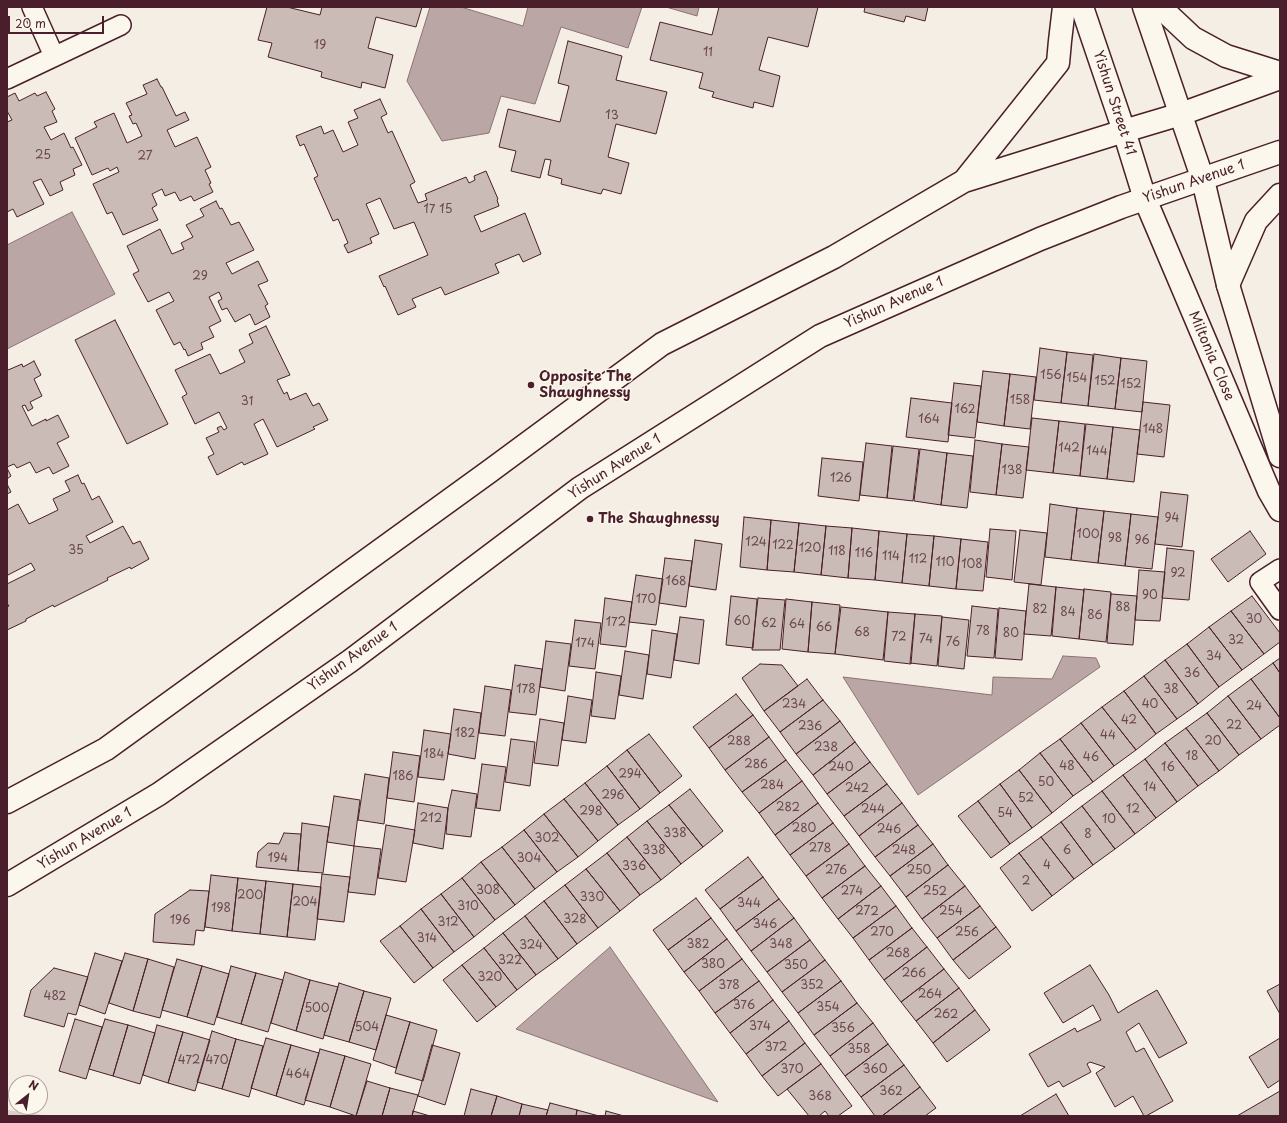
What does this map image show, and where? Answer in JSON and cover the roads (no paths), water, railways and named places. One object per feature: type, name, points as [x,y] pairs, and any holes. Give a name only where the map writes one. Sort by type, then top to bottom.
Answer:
[{"type":"main road","points":[[964,181],[1058,63],[1064,7]]},
{"type":"main road","name":"Yishun Street 41","points":[[1082,7],[1124,131],[1145,199]]},
{"type":"main road","points":[[1144,7],[1202,180],[1228,285],[1280,456]]},
{"type":"main road","points":[[1160,7],[1192,38],[1226,56],[1280,73]]},
{"type":"main road","points":[[7,802],[106,749],[490,472],[662,344],[834,257],[964,181],[1181,114],[1280,78]]},
{"type":"main road","name":"Yishun Avenue 1","points":[[7,886],[159,794],[350,660],[580,488],[820,336],[1040,239],[1121,207],[1280,152]]},
{"type":"main road","points":[[1228,285],[1256,221],[1280,195]]},
{"type":"main road","name":"Miltonia Close","points":[[1145,199],[1269,491],[1280,510]]},
{"type":"lane","points":[[32,7],[54,56]]},
{"type":"lane","points":[[7,78],[121,25]]},
{"type":"lane","points":[[1280,569],[1260,582],[1280,610]]},
{"type":"place","name":"Opposite The Shaughnessy","points":[[531,385]]},
{"type":"place","name":"The Shaughnessy","points":[[590,519]]}]
